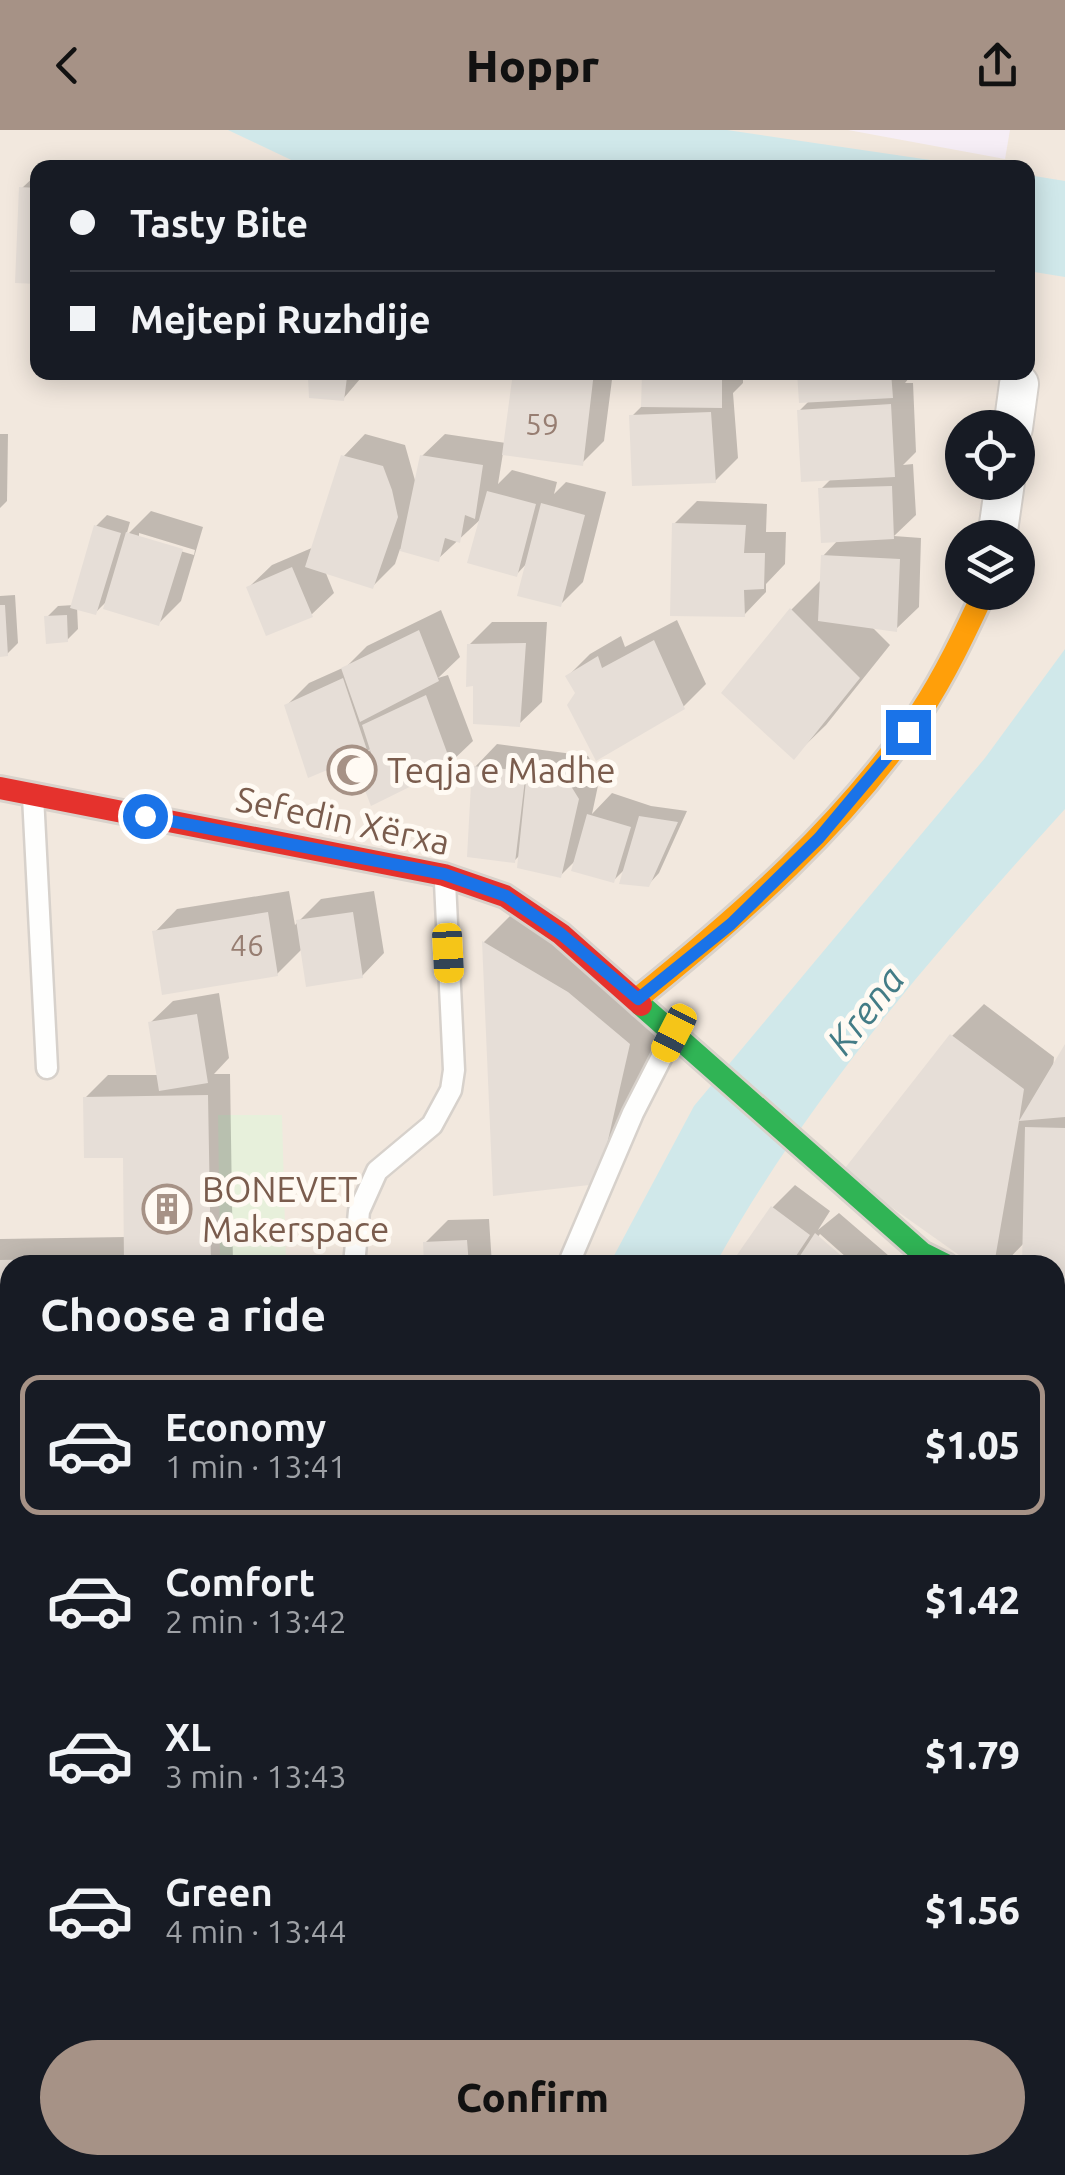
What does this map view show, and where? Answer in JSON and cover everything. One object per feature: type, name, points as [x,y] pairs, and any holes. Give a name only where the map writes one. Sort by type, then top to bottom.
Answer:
[{"type":"street","points":[[1015,410],[1019,384]]},
{"type":"street","points":[[638,999],[731,924],[819,838],[908,732],[966,638],[977,610]]},
{"type":"street","name":"Sefedin Xërxa","points":[[0,788],[444,874],[506,896],[561,934],[638,999],[716,1074],[926,1255]]},
{"type":"lane","points":[[33,794],[46,1068]]},
{"type":"lane","points":[[355,1255],[358,1211],[377,1171],[432,1125],[451,1090],[454,1070],[444,874]]},
{"type":"lane","points":[[572,1255],[633,1114],[674,1033]]},
{"type":"shaded area","points":[[0,130],[1065,130],[1065,1255],[0,1255]]},
{"type":"shaded area","points":[[848,130],[1010,130],[1005,159]]},
{"type":"green space","points":[[218,1115],[282,1115],[286,1255],[220,1255]]},
{"type":"water","points":[[228,130],[727,130],[931,160],[291,160]]},
{"type":"water","points":[[1035,176],[1065,181],[1065,277],[1035,272]]},
{"type":"water","name":"Krena","points":[[1065,649],[1065,809],[922,971],[833,1084],[791,1142],[721,1255],[614,1255],[694,1106],[985,758]]},
{"type":"building","points":[[19,187],[30,188],[30,284],[15,283]]},
{"type":"building","points":[[308,380],[347,380],[344,401],[309,398]]},
{"type":"building","points":[[512,380],[593,380],[583,466],[502,455]]},
{"type":"building","points":[[642,380],[722,380],[722,408],[641,407]]},
{"type":"building","points":[[798,380],[892,380],[893,398],[799,403]]},
{"type":"building","points":[[891,404],[895,477],[801,482],[797,410]]},
{"type":"building","points":[[711,412],[716,483],[632,486],[629,415]]},
{"type":"building","points":[[341,455],[383,466],[392,490],[398,517],[373,589],[305,567]]},
{"type":"building","points":[[420,455],[483,465],[475,519],[465,515],[460,543],[445,538],[439,562],[400,551]]},
{"type":"building","points":[[892,486],[894,539],[821,543],[818,488]]},
{"type":"building","points":[[487,491],[536,504],[517,577],[467,563]]},
{"type":"building","points":[[541,503],[585,515],[561,607],[517,596]]},
{"type":"building","points":[[672,523],[746,525],[744,553],[765,553],[764,589],[744,590],[745,617],[670,616]]},
{"type":"building","points":[[94,525],[121,533],[96,615],[70,608]]},
{"type":"building","points":[[126,532],[183,549],[159,626],[103,609]]},
{"type":"building","points":[[821,555],[900,559],[897,632],[818,621]]},
{"type":"building","points":[[292,567],[313,617],[266,636],[246,587]]},
{"type":"building","points":[[0,605],[5,605],[8,656],[0,657]]},
{"type":"building","points":[[790,608],[860,678],[794,760],[721,693]]},
{"type":"building","points":[[67,615],[68,642],[46,644],[44,616]]},
{"type":"building","points":[[419,630],[439,681],[360,722],[341,668]]},
{"type":"building","points":[[654,640],[685,709],[596,761],[567,705],[575,693],[565,676],[598,656],[602,668]]},
{"type":"building","points":[[526,643],[520,727],[473,724],[473,686],[466,687],[467,644]]},
{"type":"building","points":[[343,678],[368,753],[308,778],[284,705]]},
{"type":"building","points":[[426,695],[452,766],[371,806],[354,762],[372,756],[362,725]]},
{"type":"building","points":[[472,766],[526,771],[515,863],[467,857]]},
{"type":"building","points":[[527,771],[566,778],[579,799],[561,878],[517,868]]},
{"type":"building","points":[[587,814],[631,827],[614,883],[571,871]]},
{"type":"building","points":[[639,816],[678,822],[649,887],[619,884]]},
{"type":"building","points":[[268,912],[278,976],[162,995],[152,931]]},
{"type":"building","points":[[353,912],[363,978],[306,987],[296,920]]},
{"type":"building","points":[[482,941],[568,992],[630,1044],[598,1184],[493,1196]]},
{"type":"building","points":[[197,1014],[208,1083],[159,1091],[148,1022]]},
{"type":"building","points":[[950,1034],[1024,1089],[996,1255],[959,1255],[842,1172]]},
{"type":"building","points":[[1065,1044],[1065,1117],[1019,1121]]},
{"type":"building","name":"BONEVET Makerspace","points":[[208,1095],[211,1255],[124,1255],[123,1158],[84,1158],[83,1097]]},
{"type":"building","points":[[1025,1127],[1065,1128],[1065,1255],[1022,1255]]},
{"type":"building","points":[[771,1206],[810,1235],[797,1255],[737,1255]]},
{"type":"building","points":[[815,1233],[840,1255],[801,1255]]},
{"type":"building","points":[[467,1240],[468,1255],[424,1255],[423,1242]]},
{"type":"traffic: fast","points":[[641,1005],[926,1255]]},
{"type":"traffic: slow","points":[[637,999],[753,901],[858,793],[929,699],[975,610]]},
{"type":"traffic: jam","points":[[0,788],[444,875],[505,896],[561,934],[641,1005]]},
{"type":"place","name":"Teqja e Madhe","points":[[352,770]]},
{"type":"place","name":"BONEVET Makerspace","points":[[167,1209]]},
{"type":"route","points":[[145,816],[444,874],[506,896],[561,934],[638,999],[731,924],[819,838],[908,732]]}]
